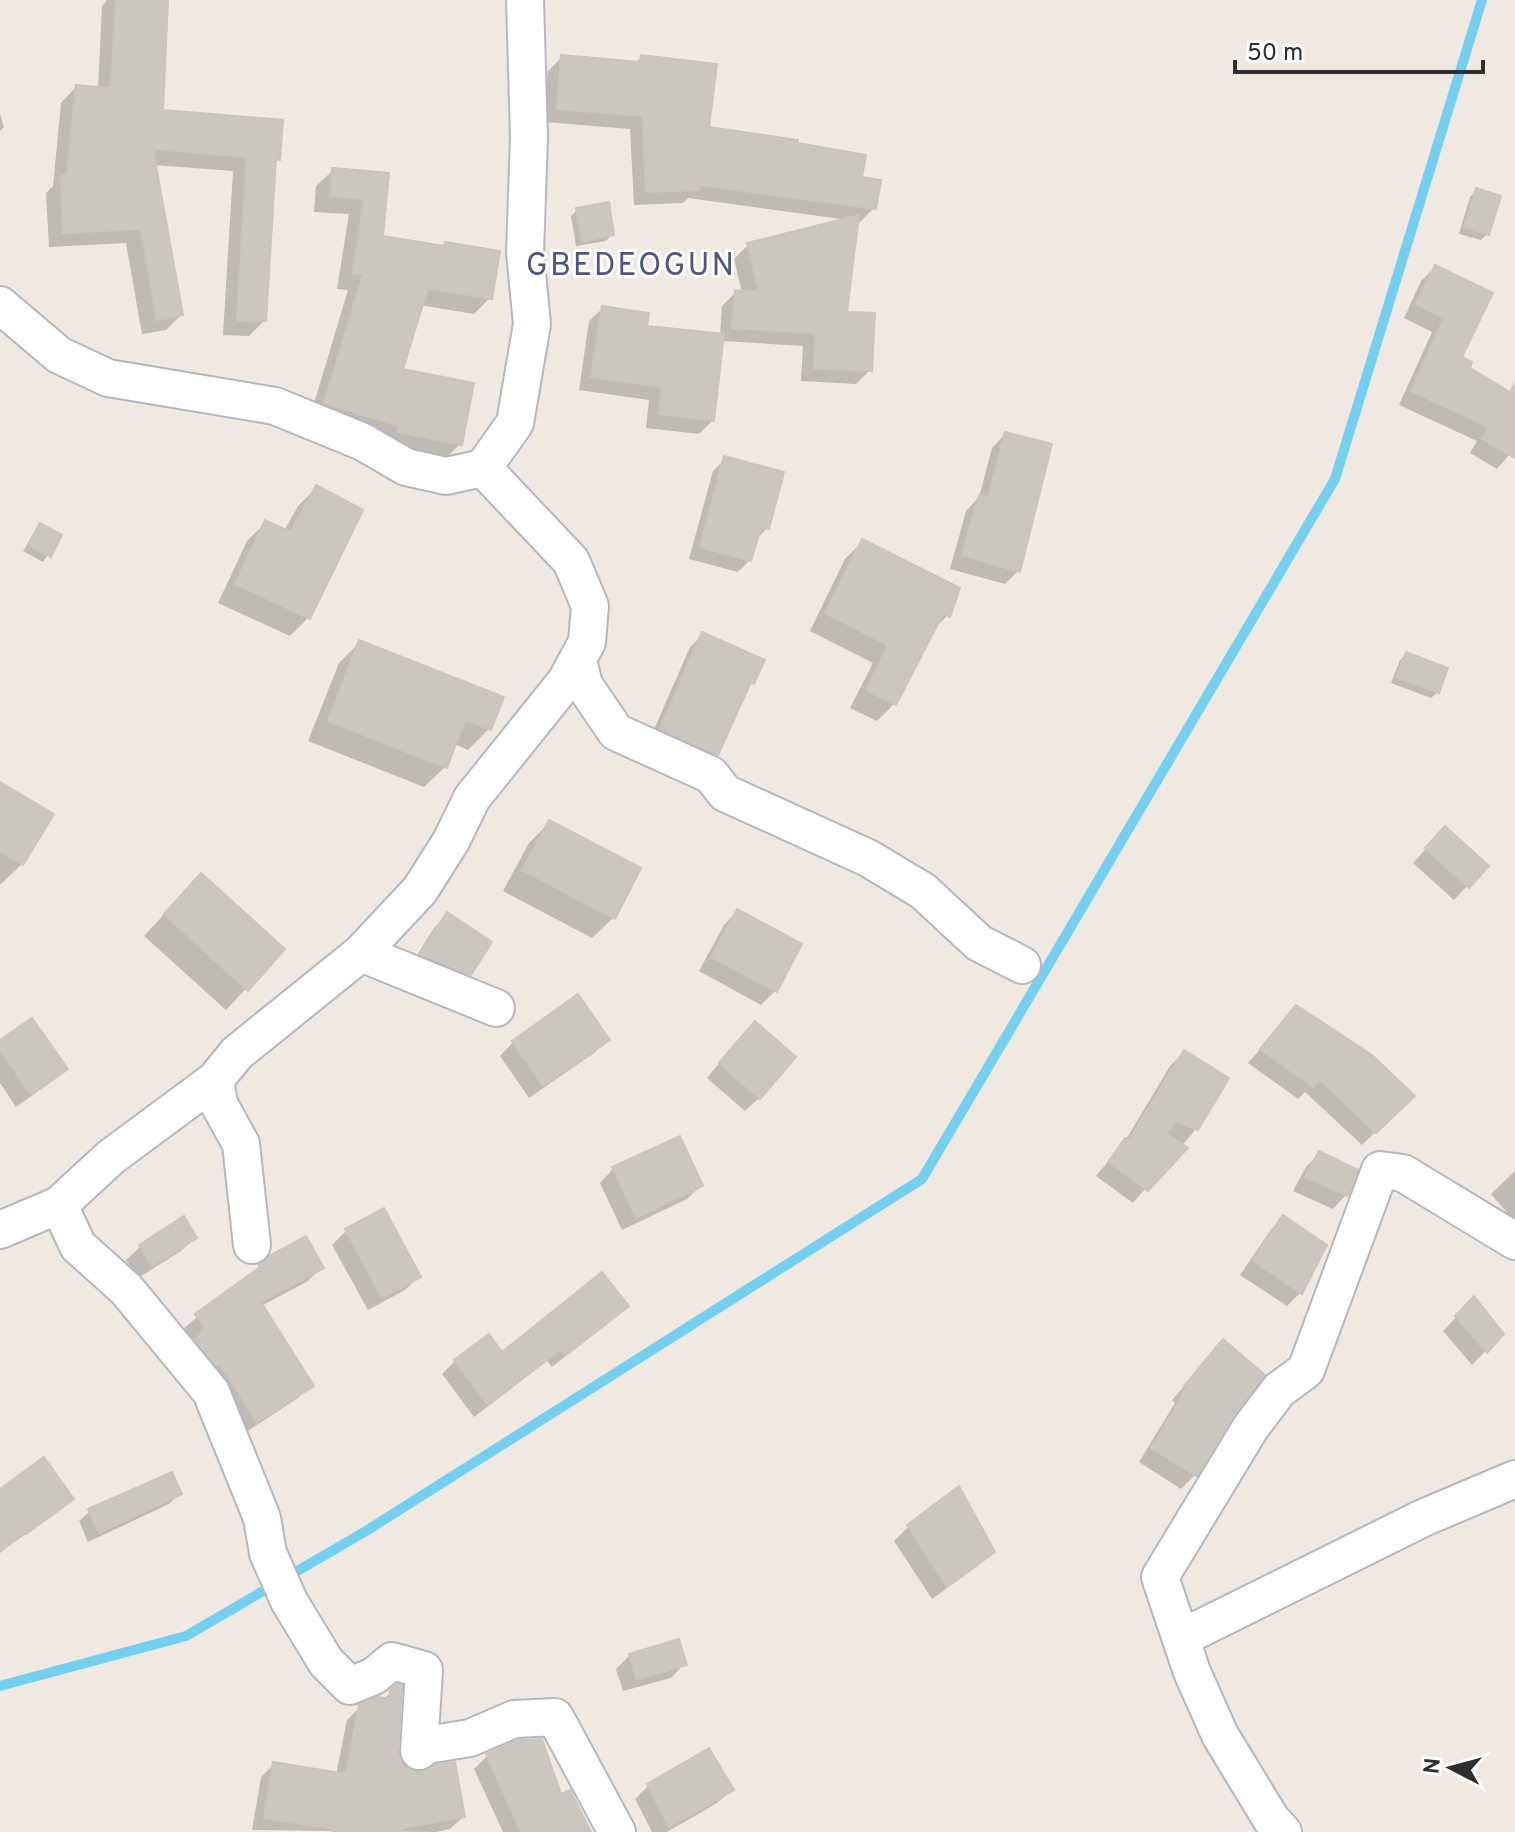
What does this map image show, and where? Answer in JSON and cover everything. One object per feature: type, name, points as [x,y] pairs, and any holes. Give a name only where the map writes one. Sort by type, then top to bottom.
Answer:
[{"type":"street","points":[[0,305],[59,355],[108,378],[275,406],[363,442],[406,467],[446,476],[483,468],[515,423],[532,324],[525,253],[529,137],[525,0]]},
{"type":"street","points":[[0,1230],[59,1205],[111,1157],[215,1080],[237,1053],[361,953],[420,890],[451,841],[472,798],[566,681],[587,642],[590,606],[571,561],[483,468]]},
{"type":"street","points":[[578,660],[584,685],[616,732],[711,775],[725,793],[868,858],[923,891],[979,943],[1022,965]]},
{"type":"street","points":[[361,953],[496,1008]]},
{"type":"street","points":[[215,1080],[219,1104],[241,1144],[252,1245]]},
{"type":"street","points":[[1283,1832],[1271,1819],[1220,1735],[1192,1672],[1160,1577],[1251,1427],[1279,1390],[1306,1370],[1380,1170],[1403,1173],[1515,1241]]},
{"type":"street","points":[[59,1205],[78,1246],[126,1289],[211,1392],[262,1518],[268,1553],[289,1601],[326,1662],[350,1686],[374,1676],[392,1661],[424,1670],[419,1751],[427,1745],[470,1738],[514,1719],[555,1717],[617,1832]]},
{"type":"street","points":[[1181,1638],[1423,1518],[1515,1479]]},
{"type":"building","points":[[116,0],[168,0],[163,110],[283,120],[280,160],[276,159],[266,321],[237,320],[247,157],[153,149],[183,315],[157,320],[141,229],[63,233],[61,176],[67,176],[76,85],[111,88]]},
{"type":"building","points":[[561,55],[640,62],[641,55],[717,64],[709,127],[798,140],[798,143],[866,155],[862,177],[881,180],[876,209],[699,185],[699,190],[646,192],[643,116],[557,109]]},
{"type":"building","points":[[332,168],[389,173],[383,236],[500,251],[492,299],[428,288],[403,369],[474,383],[462,445],[398,432],[399,426],[324,403],[363,274],[353,273],[364,199],[330,196]]},
{"type":"building","points":[[1476,188],[1501,196],[1489,235],[1464,227]]},
{"type":"building","points":[[609,202],[614,235],[582,241],[576,208]]},
{"type":"building","points":[[859,215],[847,312],[875,313],[872,371],[814,368],[816,333],[732,328],[735,290],[759,292],[747,243]]},
{"type":"building","points":[[1435,265],[1493,293],[1462,357],[1472,362],[1470,368],[1510,392],[1515,383],[1515,458],[1482,439],[1489,427],[1411,391],[1444,318],[1416,304]]},
{"type":"building","points":[[602,306],[649,313],[647,326],[724,334],[714,421],[659,414],[662,387],[591,377]]},
{"type":"building","points":[[1005,432],[1052,444],[1020,572],[962,555],[979,495],[988,498]]},
{"type":"building","points":[[724,456],[784,472],[769,529],[761,527],[751,561],[700,547]]},
{"type":"building","points":[[316,485],[363,510],[310,619],[235,584],[265,520],[291,532]]},
{"type":"building","points":[[40,523],[62,535],[51,557],[28,544]]},
{"type":"building","points":[[862,539],[960,588],[950,617],[943,614],[896,705],[866,690],[888,645],[825,613]]},
{"type":"building","points":[[702,632],[765,660],[754,684],[751,682],[718,755],[660,729]]},
{"type":"building","points":[[359,640],[504,697],[491,730],[465,720],[447,768],[328,721]]},
{"type":"building","points":[[1406,652],[1448,668],[1439,693],[1396,677]]},
{"type":"building","points":[[0,782],[54,814],[23,865],[0,851]]},
{"type":"building","points":[[549,820],[641,868],[615,919],[522,870]]},
{"type":"building","points":[[1445,826],[1489,866],[1469,888],[1425,848]]},
{"type":"building","points":[[201,873],[285,949],[248,991],[164,914]]},
{"type":"building","points":[[737,909],[802,944],[777,992],[711,957]]},
{"type":"building","points":[[447,912],[492,942],[471,975],[420,954]]},
{"type":"building","points":[[578,994],[610,1040],[543,1086],[512,1041]]},
{"type":"building","points":[[1296,1005],[1372,1055],[1415,1096],[1376,1133],[1320,1080],[1313,1087],[1260,1049]]},
{"type":"building","points":[[32,1018],[68,1069],[31,1095],[0,1050],[0,1040]]},
{"type":"building","points":[[755,1021],[796,1057],[760,1099],[719,1063]]},
{"type":"building","points":[[1184,1050],[1229,1078],[1198,1130],[1175,1121],[1167,1134],[1188,1148],[1148,1191],[1108,1162],[1125,1138],[1129,1140]]},
{"type":"building","points":[[680,1136],[703,1186],[636,1218],[612,1167]]},
{"type":"building","points":[[1319,1151],[1358,1170],[1348,1196],[1305,1177]]},
{"type":"building","points":[[384,1208],[421,1277],[382,1298],[345,1229]]},
{"type":"building","points":[[1283,1215],[1327,1245],[1302,1294],[1252,1260]]},
{"type":"building","points":[[184,1216],[197,1238],[152,1266],[139,1245]]},
{"type":"building","points":[[306,1236],[324,1268],[261,1302],[314,1386],[257,1422],[219,1363],[216,1366],[195,1340],[205,1328],[195,1314],[260,1267],[258,1264],[269,1256]]},
{"type":"building","points":[[602,1272],[629,1306],[566,1355],[561,1349],[488,1405],[454,1360],[489,1334],[502,1352]]},
{"type":"building","points":[[1474,1296],[1504,1334],[1487,1353],[1455,1316]]},
{"type":"building","points":[[1223,1339],[1265,1375],[1233,1416],[1197,1476],[1151,1448],[1187,1388],[1184,1386]]},
{"type":"building","points":[[44,1457],[74,1499],[0,1552],[0,1489]]},
{"type":"building","points":[[172,1472],[182,1494],[99,1533],[88,1509]]},
{"type":"building","points":[[959,1486],[995,1552],[947,1587],[907,1525]]},
{"type":"building","points":[[679,1639],[687,1665],[636,1679],[629,1654]]},
{"type":"building","points":[[397,1684],[402,1686],[400,1760],[408,1769],[420,1772],[435,1765],[455,1762],[465,1817],[403,1828],[402,1832],[332,1832],[333,1829],[264,1818],[273,1762],[346,1774],[359,1705],[378,1697],[390,1699],[390,1690]]},
{"type":"building","points":[[542,1739],[561,1794],[570,1790],[591,1832],[521,1832],[486,1754],[519,1740]]},
{"type":"building","points":[[709,1748],[734,1790],[669,1827],[647,1784]]},
{"type":"waterway","points":[[0,1686],[186,1636],[366,1531],[922,1179],[1335,479],[1482,0]]},
{"type":"district","name":"GBEDEOGUN","points":[[631,264]]}]
